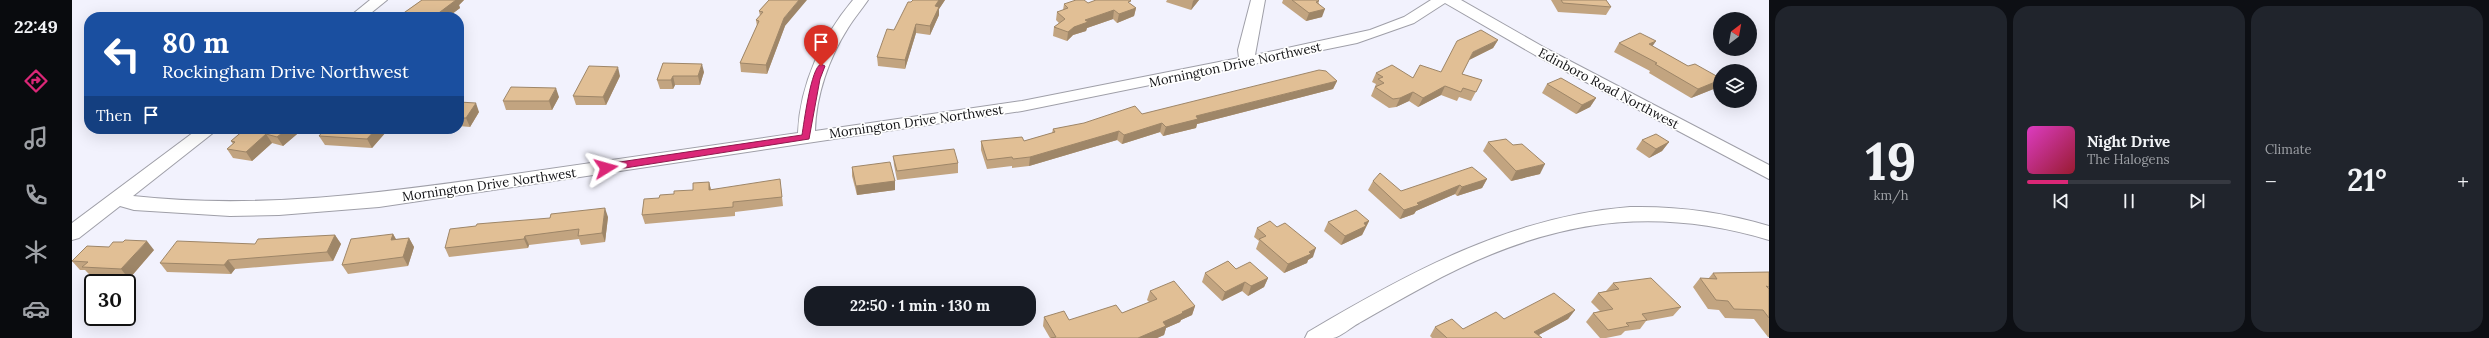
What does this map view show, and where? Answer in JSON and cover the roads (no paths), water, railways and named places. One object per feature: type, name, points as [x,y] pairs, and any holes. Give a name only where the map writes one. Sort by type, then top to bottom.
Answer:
[{"type":"street","points":[[363,12],[380,0]]},
{"type":"street","points":[[806,137],[816,79],[826,54],[854,7],[861,0]]},
{"type":"street","points":[[1248,62],[1246,50],[1258,0]]},
{"type":"street","name":"Mornington Drive Northwest","points":[[117,199],[134,202],[230,208],[334,205],[1022,106],[1248,62],[1379,33],[1417,17],[1440,0]]},
{"type":"street","name":"Edinboro Road Northwest","points":[[1450,0],[1541,52],[1769,173]]},
{"type":"street","points":[[72,233],[202,134]]},
{"type":"street","points":[[1316,338],[1417,279],[1476,253],[1563,224],[1610,215],[1637,213],[1676,215],[1725,222],[1769,233]]}]
